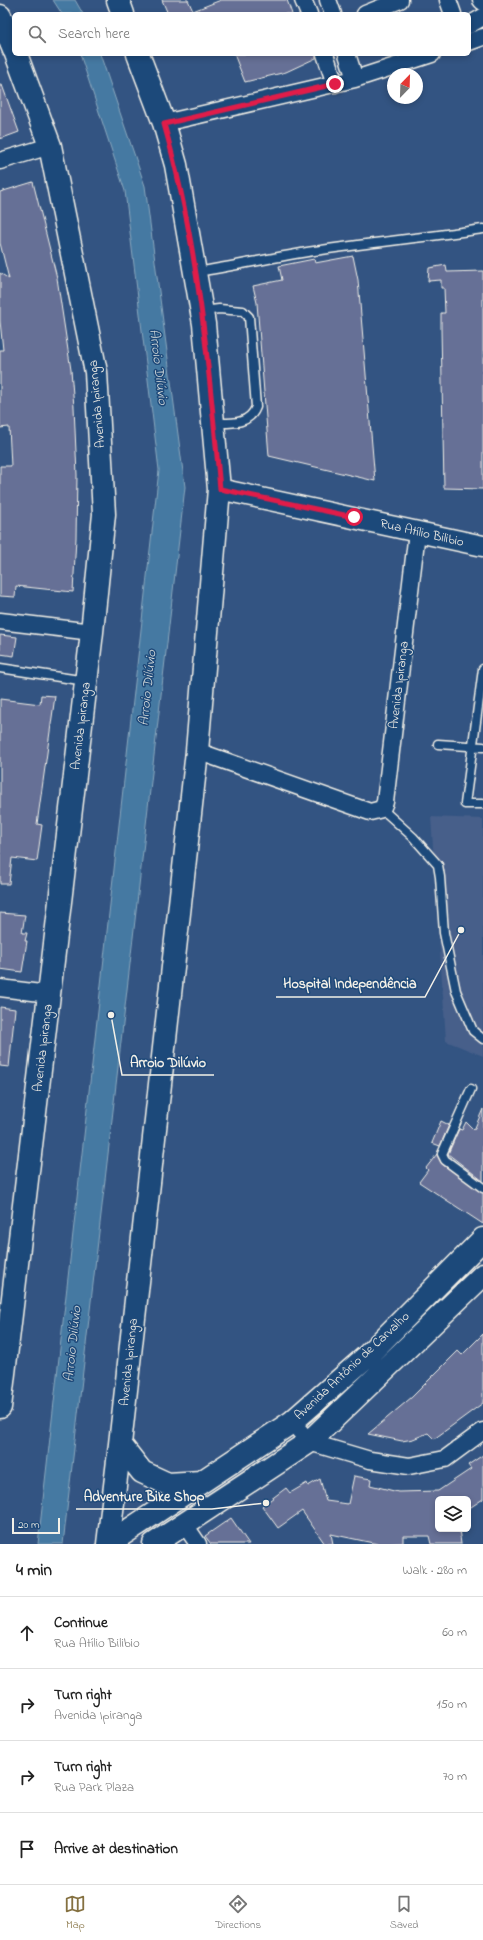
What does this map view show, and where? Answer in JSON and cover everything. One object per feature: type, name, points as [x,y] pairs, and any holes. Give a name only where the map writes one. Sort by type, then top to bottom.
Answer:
[{"type":"main road","points":[[118,0],[122,12]]},
{"type":"main road","points":[[0,16],[12,45]]},
{"type":"main road","name":"Avenida Ipiranga","points":[[0,1406],[4,1352],[49,994],[92,632],[104,514],[96,372],[50,146],[17,56]]},
{"type":"main road","name":"Avenida Ipiranga","points":[[108,1544],[197,751],[220,489],[202,311],[176,164],[164,124],[139,56]]},
{"type":"main road","name":"Avenida Antônio de Carvalho","points":[[108,1544],[292,1422],[366,1357],[483,1239]]},
{"type":"main road","name":"Avenida Antônio de Carvalho","points":[[154,1544],[309,1442],[483,1275]]},
{"type":"main road","points":[[120,1444],[142,1472],[168,1484],[202,1482]]},
{"type":"street","points":[[328,0],[332,12]]},
{"type":"street","points":[[370,12],[400,0]]},
{"type":"street","points":[[448,0],[451,12]]},
{"type":"street","points":[[471,24],[483,17]]},
{"type":"street","points":[[471,41],[483,38]]},
{"type":"street","points":[[325,56],[335,84]]},
{"type":"street","points":[[348,56],[355,79]]},
{"type":"street","points":[[164,124],[355,79],[426,56]]},
{"type":"street","points":[[0,161],[50,146]]},
{"type":"street","name":"Rua Atílio Bilibio","points":[[220,489],[483,546]]},
{"type":"street","name":"Avenida Ipiranga","points":[[382,809],[385,802],[417,532]]},
{"type":"street","points":[[0,621],[92,632]]},
{"type":"street","points":[[197,751],[370,812],[382,809]]},
{"type":"street","points":[[0,988],[49,994]]},
{"type":"street","points":[[292,1422],[309,1442],[370,1460],[409,1466],[445,1459],[483,1431]]},
{"type":"street","points":[[185,1525],[198,1544]]},
{"type":"lane","points":[[196,272],[313,251],[388,240],[427,238],[483,229]]},
{"type":"lane","points":[[202,311],[218,309],[243,311],[249,317],[256,408],[253,415],[239,423],[214,423]]},
{"type":"lane","points":[[0,668],[86,681]]},
{"type":"lane","points":[[483,670],[465,804],[483,804]]},
{"type":"lane","points":[[438,744],[483,747]]},
{"type":"lane","points":[[382,809],[413,837],[438,864],[444,933],[456,991],[473,1031],[483,1040]]},
{"type":"lane","points":[[471,1089],[442,1154],[445,1160],[483,1188]]},
{"type":"shaded area","points":[[431,817],[483,819],[483,1056],[446,1041]]},
{"type":"water","points":[[53,0],[75,0],[82,12],[61,12]]},
{"type":"water","name":"Arroio Dilúvio","points":[[81,56],[101,56],[145,186],[185,487],[63,1544],[38,1544],[159,470],[125,191]]},
{"type":"building","points":[[162,0],[188,0],[193,11],[221,0],[287,0],[291,12],[167,12]]},
{"type":"building","points":[[235,56],[316,56],[316,58],[286,72],[245,82]]},
{"type":"building","points":[[0,85],[2,85],[19,132],[0,139]]},
{"type":"building","points":[[33,182],[57,278],[71,370],[77,475],[76,538],[73,592],[16,586],[15,597],[0,596],[0,466],[11,466],[9,427],[0,428],[0,350],[3,350],[0,321],[0,273],[9,279],[0,243],[0,192]]},
{"type":"building","points":[[353,256],[358,280],[375,481],[269,456],[257,303],[253,286],[282,280],[279,266],[314,259],[315,263]]},
{"type":"building","points":[[446,265],[447,272],[483,271],[483,489],[444,488],[441,313],[445,313],[444,288],[441,288],[441,280],[428,281],[429,268]]},
{"type":"building","points":[[0,635],[17,637],[14,656],[0,654]]},
{"type":"building","points":[[41,695],[55,696],[37,824],[42,825],[37,861],[12,858],[9,884],[0,884],[0,699],[40,704]]},
{"type":"building","points":[[0,913],[25,915],[22,933],[27,933],[25,941],[27,941],[22,972],[0,969]]},
{"type":"building","points":[[0,1007],[15,1009],[9,1067],[0,1066]]},
{"type":"building","points":[[483,1109],[483,1181],[448,1154],[459,1129],[462,1130],[466,1122],[474,1130]]},
{"type":"building","points":[[441,1121],[449,1125],[440,1146],[432,1143]]},
{"type":"building","points":[[437,1154],[442,1164],[483,1193],[483,1224],[419,1182],[428,1170],[426,1168]]},
{"type":"building","points":[[483,1334],[483,1403],[434,1439],[428,1433],[413,1439],[402,1441],[368,1434],[412,1397],[458,1351],[462,1355]]},
{"type":"building","points":[[483,1455],[483,1499],[471,1507],[471,1496],[435,1496],[435,1532],[459,1532],[461,1544],[431,1544],[429,1536],[403,1536],[403,1543],[378,1544],[331,1534],[333,1544],[325,1544],[302,1511],[278,1528],[262,1506],[286,1488],[290,1493],[307,1483],[308,1486],[320,1479],[326,1501],[348,1504],[354,1476],[371,1479],[370,1485],[398,1492],[438,1491],[471,1469],[468,1465]]},
{"type":"building","points":[[231,1518],[249,1544],[211,1544],[205,1536]]},
{"type":"place","name":"Hospital Independência","points":[[461,930]]},
{"type":"place","name":"Arroio Dilúvio","points":[[111,1015]]},
{"type":"place","name":"Adventure Bike Shop","points":[[266,1503]]},
{"type":"route","points":[[335,84],[164,124],[176,164],[204,324],[220,489],[354,517]]}]
